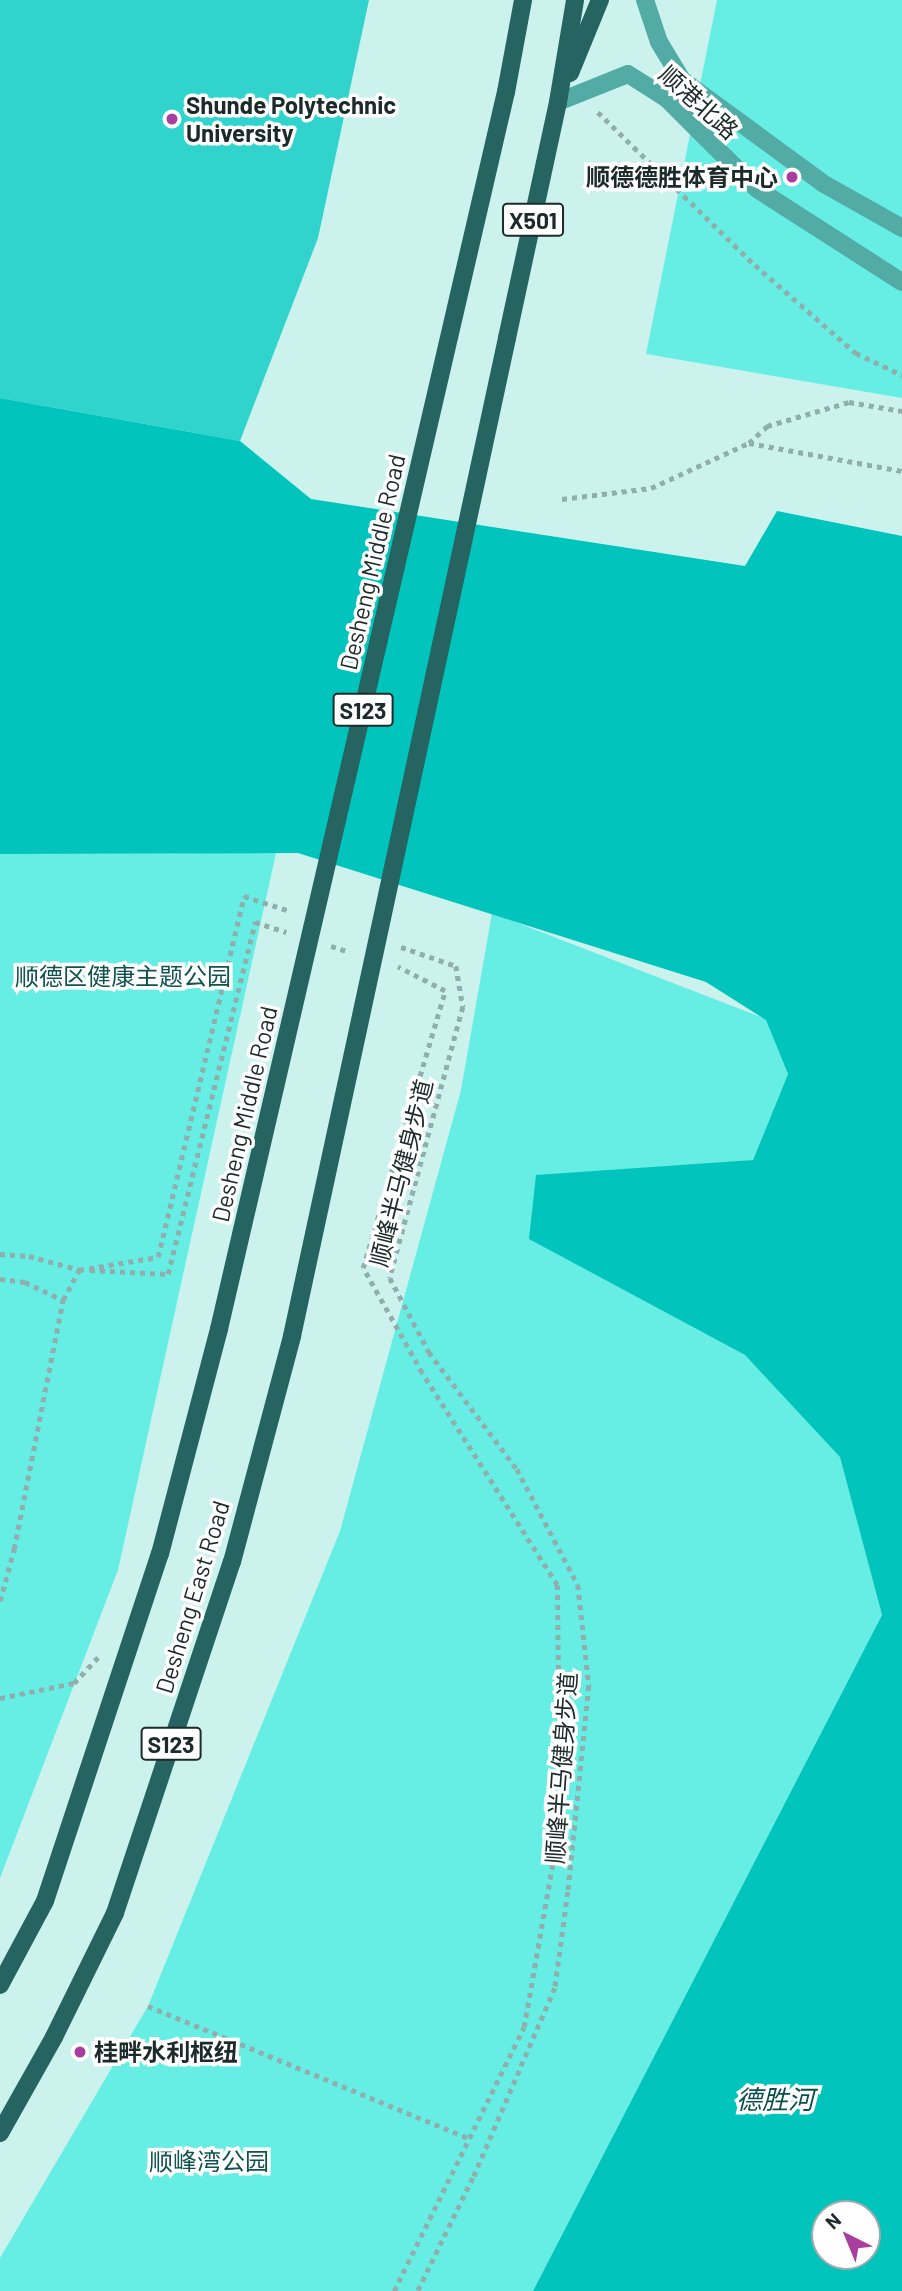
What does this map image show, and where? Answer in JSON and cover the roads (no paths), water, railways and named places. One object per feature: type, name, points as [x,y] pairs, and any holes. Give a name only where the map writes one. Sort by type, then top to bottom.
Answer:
[{"type":"main road","name":"Desheng Middle Road","points":[[219,1329],[506,92],[523,0]]},
{"type":"main road","points":[[558,102],[576,0]]},
{"type":"main road","points":[[558,102],[600,0]]},
{"type":"main road","name":"X501","points":[[507,338],[558,102]]},
{"type":"main road","name":"Desheng East Road","points":[[0,2133],[54,2037],[115,1913],[232,1562],[292,1336],[507,338]]},
{"type":"main road","name":"Desheng East Road","points":[[0,1985],[45,1901],[160,1554],[219,1329]]},
{"type":"lane","name":"顺港北路","points":[[645,0],[659,42],[682,80],[824,184],[902,228]]},
{"type":"lane","name":"顺港北路","points":[[558,102],[628,74],[666,98],[757,189],[902,282]]},
{"type":"water","name":"德胜河","points":[[0,398],[240,441],[311,499],[745,566],[777,511],[902,536],[902,2291],[533,2291],[882,1615],[840,1457],[745,1355],[529,1239],[536,1175],[753,1160],[788,1074],[766,1020],[706,982],[298,853],[0,854]]},
{"type":"place","name":"Shunde Polytechnic University","points":[[172,119]]},
{"type":"place","name":"顺德德胜体育中心","points":[[792,177]]},
{"type":"place","name":"桂畔水利枢纽","points":[[80,2052]]},
{"type":"park label","name":"顺德区健康主题公园","points":[[123,976]]},
{"type":"park label","name":"顺峰湾公园","points":[[209,2161]]}]
